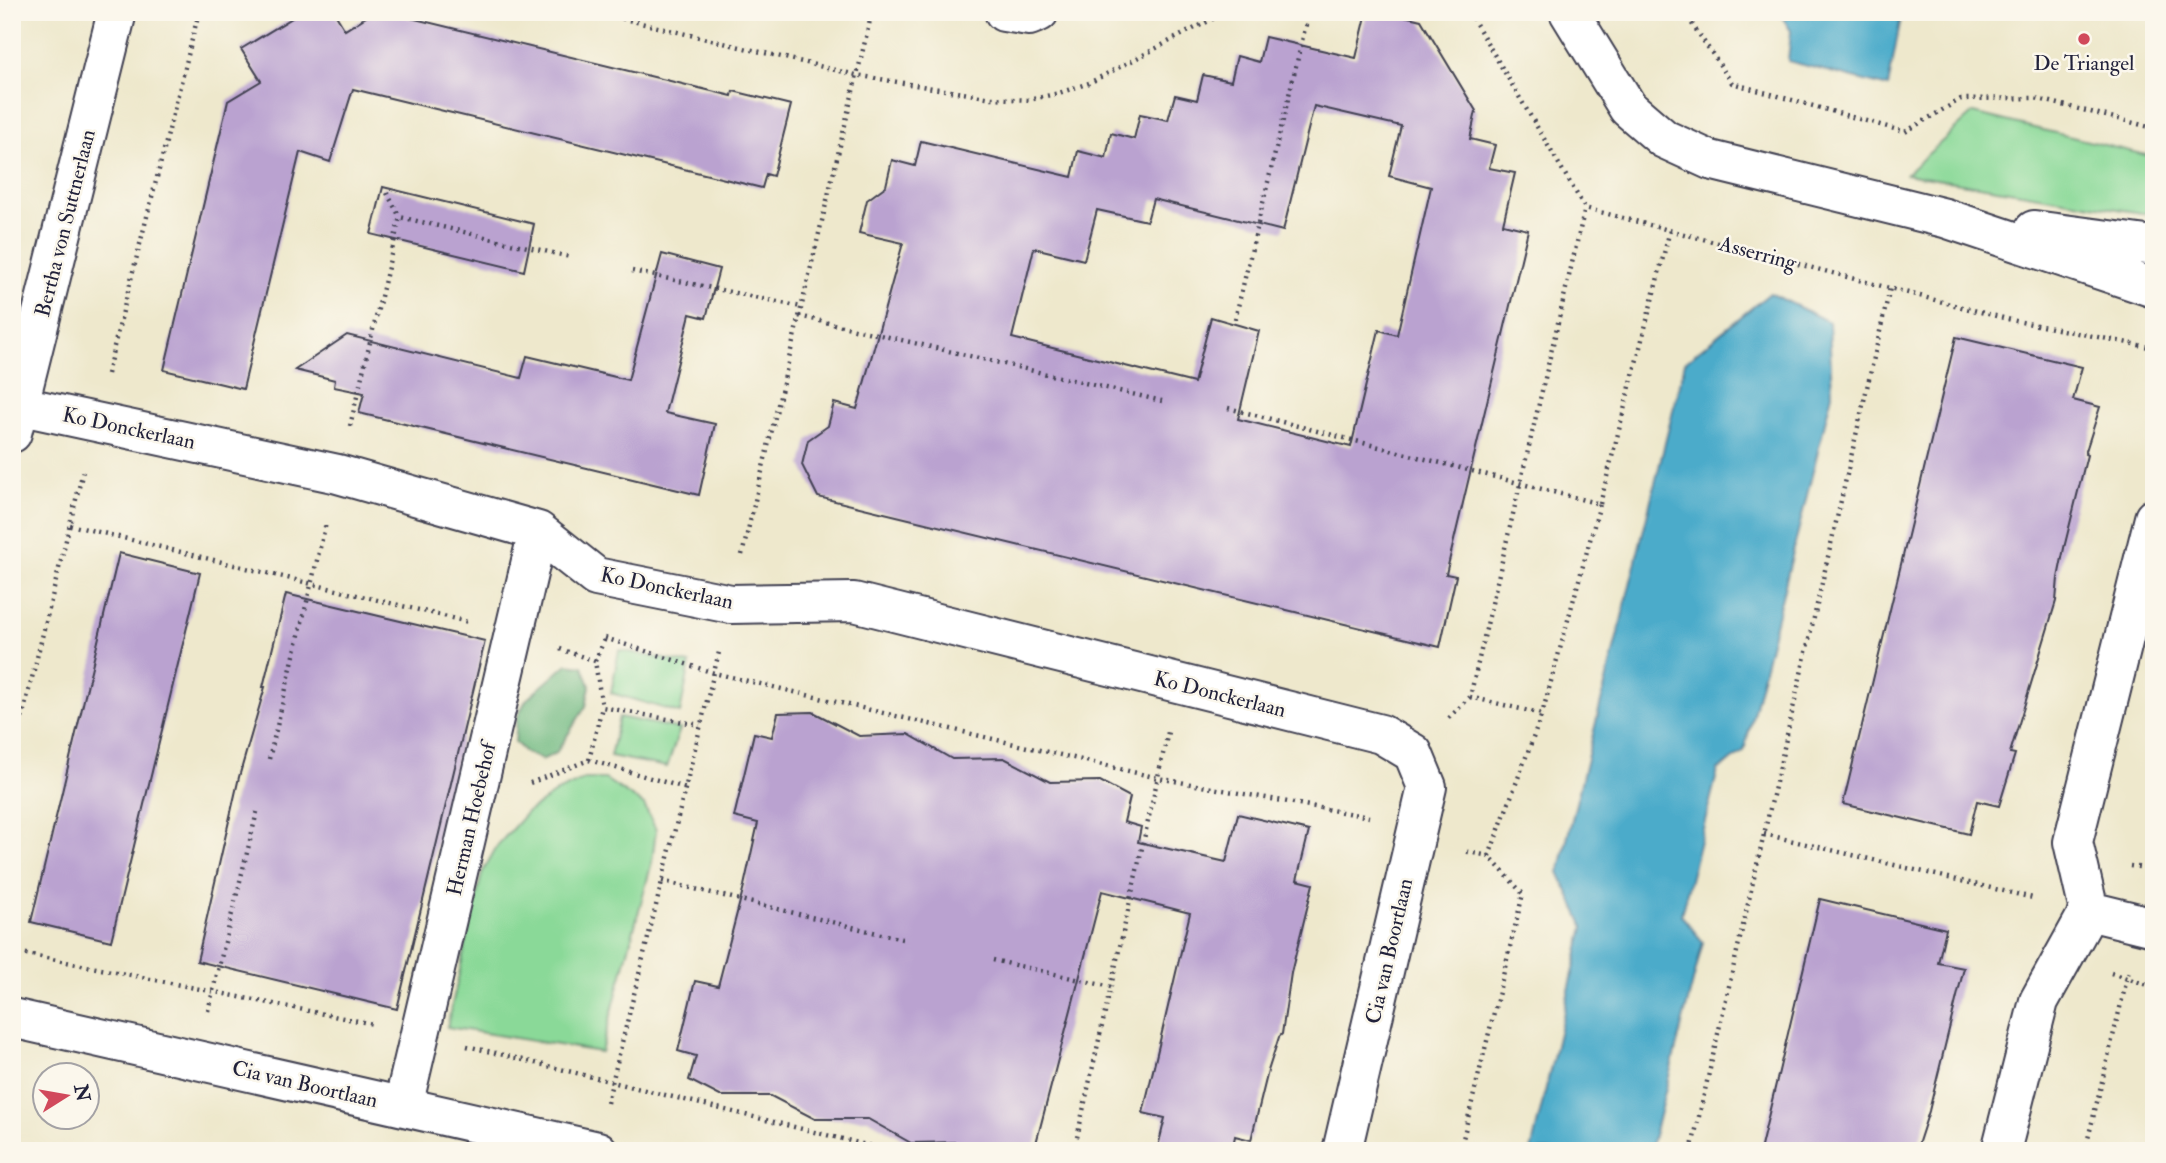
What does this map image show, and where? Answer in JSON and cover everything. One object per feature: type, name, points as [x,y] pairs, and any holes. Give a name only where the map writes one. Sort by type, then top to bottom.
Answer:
[{"type":"street","name":"Bertha von Suttnerlaan","points":[[15,414],[117,12]]},
{"type":"street","points":[[1004,12],[1029,16],[1039,12]]},
{"type":"street","points":[[1569,12],[1628,108],[1664,139],[1710,160],[1945,218],[2154,288]]},
{"type":"street","points":[[1945,218],[2154,246]]},
{"type":"street","name":"Ko Donckerlaan","points":[[15,414],[338,474],[538,531],[596,577],[731,604],[854,602],[1381,734],[1413,753]]},
{"type":"street","points":[[2001,1151],[2039,1000],[2088,911],[2073,842],[2154,518]]},
{"type":"street","name":"Herman Hoebehof","points":[[403,1106],[538,531]]},
{"type":"street","name":"Cia van Boortlaan","points":[[1342,1151],[1427,787],[1413,753]]},
{"type":"street","points":[[2088,911],[2154,927]]},
{"type":"street","name":"Cia van Boortlaan","points":[[12,1018],[596,1150]]},
{"type":"path","points":[[596,12],[856,75],[992,98],[1030,100],[1089,83],[1226,12]]},
{"type":"path","points":[[596,1150],[731,604],[872,12]]},
{"type":"path","points":[[1235,319],[1309,12]]},
{"type":"path","points":[[1413,753],[1470,697],[1586,208],[1469,12]]},
{"type":"path","points":[[1684,12],[1732,83],[1905,132],[1961,99],[2035,98],[2154,128]]},
{"type":"path","points":[[269,759],[400,217],[387,193]]},
{"type":"path","name":"Asserring","points":[[1586,208],[2011,320],[2154,348]]},
{"type":"path","points":[[400,217],[570,257]]},
{"type":"path","points":[[1489,856],[1542,715],[1600,504],[1670,230]]},
{"type":"path","points":[[632,271],[801,307]]},
{"type":"path","points":[[1691,1151],[1890,288]]},
{"type":"path","points":[[799,316],[1161,401]]},
{"type":"path","points":[[1228,408],[1600,504]]},
{"type":"path","points":[[70,525],[514,634],[595,661],[602,707],[589,760]]},
{"type":"path","points":[[605,638],[714,673],[1157,778],[1416,833],[1489,856],[1523,894],[1460,1151]]},
{"type":"path","points":[[1074,1151],[1179,683]]},
{"type":"path","points":[[1470,697],[1542,715]]},
{"type":"path","points":[[602,707],[701,725]]},
{"type":"path","points":[[474,805],[589,760],[685,788]]},
{"type":"path","points":[[196,1060],[258,808]]},
{"type":"path","points":[[1764,834],[2088,911]]},
{"type":"path","points":[[662,881],[906,940]]},
{"type":"path","points":[[12,951],[421,1034],[891,1151]]},
{"type":"path","points":[[993,960],[1111,987]]},
{"type":"path","points":[[2085,1151],[2127,978]]},
{"type":"green space","points":[[1973,113],[2154,157],[2154,215],[1906,174]]},
{"type":"green space","points":[[619,650],[690,664],[680,713],[611,693]]},
{"type":"green space","points":[[567,664],[583,666],[590,686],[586,706],[556,753],[542,760],[526,753],[515,742],[517,718],[526,700]]},
{"type":"green space","points":[[619,717],[680,729],[667,767],[610,756]]},
{"type":"green space","points":[[585,779],[605,779],[644,805],[656,830],[652,862],[601,1052],[447,1027],[482,873],[497,846],[527,812],[557,792]]},
{"type":"water","points":[[1779,12],[1902,12],[1888,87],[1788,61],[1791,31]]},
{"type":"water","points":[[1770,293],[1829,322],[1832,394],[1744,751],[1718,770],[1681,915],[1703,942],[1650,1151],[1531,1151],[1584,927],[1559,872],[1685,362]]},
{"type":"building","points":[[302,12],[334,12],[345,30],[374,12],[386,12],[732,96],[733,91],[791,105],[773,176],[766,174],[762,188],[353,89],[330,162],[300,152],[243,389],[164,370],[228,101],[261,81],[241,49]]},
{"type":"building","points":[[1367,12],[1387,12],[1421,20],[1476,111],[1470,139],[1495,145],[1489,168],[1515,173],[1503,224],[1528,230],[1446,574],[1456,576],[1440,647],[818,497],[802,465],[808,440],[828,426],[834,403],[857,409],[903,243],[859,233],[867,200],[886,186],[892,160],[915,166],[921,141],[1072,177],[1078,151],[1106,158],[1111,133],[1134,139],[1140,114],[1168,120],[1175,95],[1197,100],[1203,75],[1231,81],[1237,56],[1259,62],[1265,37],[1356,58]],"holes":[[[1314,106],[1401,126],[1389,176],[1431,187],[1397,335],[1379,330],[1351,447],[1238,419],[1259,331],[1211,317],[1194,383],[1012,338],[1034,248],[1084,260],[1097,210],[1147,221],[1153,199],[1283,231]]]},
{"type":"building","points":[[383,187],[534,224],[524,271],[371,234]]},
{"type":"building","points":[[662,254],[719,269],[706,318],[690,314],[665,413],[715,424],[699,495],[359,413],[364,393],[334,387],[335,380],[295,370],[347,335],[521,378],[527,356],[628,380]]},
{"type":"building","points":[[1956,337],[2082,367],[2073,400],[2100,407],[2085,454],[2087,455],[2058,578],[2056,601],[2010,753],[2015,754],[1999,806],[1977,801],[1969,834],[1843,804]]},
{"type":"building","points":[[119,553],[200,573],[111,941],[31,922]]},
{"type":"building","points":[[286,594],[485,641],[397,1009],[197,961],[239,777],[265,687]]},
{"type":"building","points":[[813,712],[859,736],[908,734],[952,759],[1004,758],[1050,782],[1100,781],[1130,797],[1124,822],[1141,827],[1138,842],[1226,862],[1238,814],[1309,831],[1297,880],[1313,884],[1291,973],[1282,1034],[1268,1071],[1251,1140],[1235,1136],[1232,1151],[1157,1151],[1165,1118],[1143,1113],[1190,913],[1102,891],[1034,1151],[978,1151],[961,1142],[911,1143],[868,1119],[815,1119],[771,1096],[720,1096],[689,1080],[696,1056],[678,1051],[695,981],[718,986],[758,823],[734,817],[754,733],[772,737],[778,713]]},
{"type":"building","points":[[1820,899],[1946,929],[1938,963],[1964,968],[1929,1111],[1916,1151],[1760,1151]]},
{"type":"place","name":"De Triangel","points":[[2084,39]]}]
